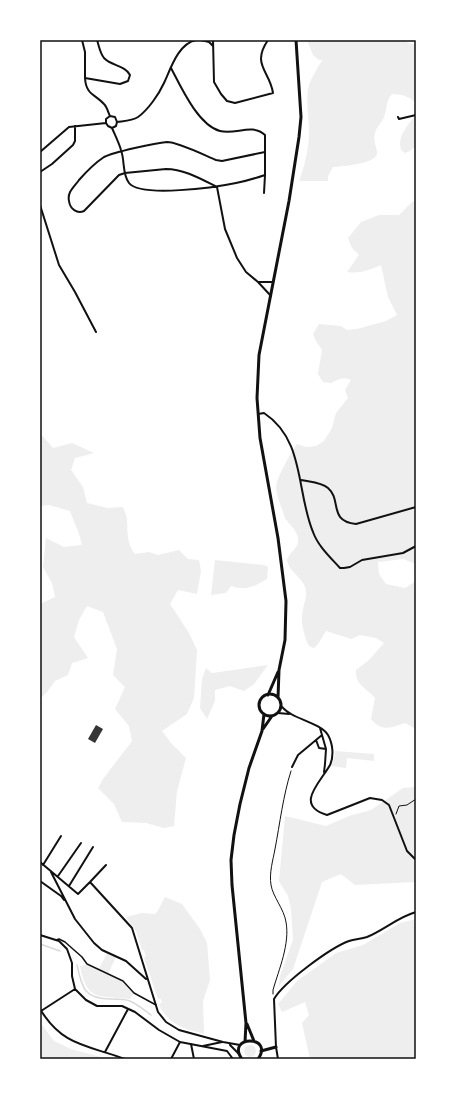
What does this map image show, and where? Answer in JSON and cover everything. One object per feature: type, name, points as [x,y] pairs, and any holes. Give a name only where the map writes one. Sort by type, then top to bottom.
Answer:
[{"type":"main road","points":[[278,698],[279,670],[285,640],[286,601],[281,558],[260,438],[258,414],[259,355],[294,177],[299,137],[300,116],[296,40]]},
{"type":"main road","points":[[268,695],[279,670]]},
{"type":"main road","points":[[245,1042],[246,1022],[232,885],[231,860],[240,804],[249,768],[262,731],[264,714],[260,708],[260,702],[263,697],[273,694],[281,701],[281,706],[278,713],[272,716],[262,731]]},
{"type":"main road","points":[[264,714],[272,716]]},
{"type":"main road","points":[[246,1022],[254,1041],[258,1044],[261,1051],[259,1058]]},
{"type":"main road","points":[[240,1057],[239,1049],[241,1045],[248,1040],[254,1041]]},
{"type":"main road","points":[[261,1051],[276,1047]]},
{"type":"street","points":[[82,40],[85,52],[85,85],[90,94],[105,105],[110,116],[115,117],[117,122]]},
{"type":"street","points":[[85,78],[120,84],[128,81],[130,75],[128,71],[105,59],[100,52],[97,40]]},
{"type":"street","points":[[117,122],[138,118],[157,95],[178,54],[184,47],[196,40]]},
{"type":"street","points":[[201,40],[209,42],[213,46]]},
{"type":"street","points":[[214,40],[214,82],[227,101],[235,103],[273,93],[272,87],[261,63],[261,55],[268,40]]},
{"type":"street","points":[[171,68],[190,105],[209,124],[219,131],[252,129],[260,131],[265,135],[266,176],[264,193]]},
{"type":"street","points":[[398,116],[399,119],[416,115]]},
{"type":"street","points":[[106,123],[106,119],[110,116]]},
{"type":"street","points":[[112,128],[116,126],[117,122]]},
{"type":"street","points":[[40,152],[69,127],[106,123],[112,128],[122,151],[125,174],[129,182],[132,185],[143,189],[162,191],[217,187],[266,176]]},
{"type":"street","points":[[40,172],[52,164],[73,145],[75,141],[74,126]]},
{"type":"street","points":[[217,187],[194,176],[172,169],[125,174],[119,175],[84,211],[79,213],[74,211],[69,203],[69,194],[72,188],[87,171],[104,157],[122,151],[167,142],[175,143],[216,160],[222,161],[265,152]]},
{"type":"street","points":[[217,187],[225,230],[237,258],[246,272],[271,296]]},
{"type":"street","points":[[40,204],[58,265],[75,292],[96,332]]},
{"type":"street","points":[[258,282],[273,282]]},
{"type":"street","points":[[258,414],[264,413],[274,419],[284,431],[293,450],[301,480],[306,511],[312,531],[317,542],[340,568],[350,567],[362,560],[402,553],[416,546]]},
{"type":"street","points":[[301,480],[321,484],[328,489],[332,494],[342,520],[349,523],[356,524],[416,506]]},
{"type":"street","points":[[281,706],[289,714]]},
{"type":"street","points":[[278,713],[289,714],[324,730],[329,736],[332,744],[333,755],[330,765],[323,774],[310,800],[311,806],[314,810],[327,815],[370,798],[382,800],[389,805],[407,851],[416,860]]},
{"type":"street","points":[[320,728],[326,749],[323,774]]},
{"type":"street","points":[[292,767],[298,755],[322,735],[329,736]]},
{"type":"street","points":[[316,740],[319,748],[326,749]]},
{"type":"street","points":[[43,865],[61,836]]},
{"type":"street","points":[[58,877],[81,843]]},
{"type":"street","points":[[70,886],[93,847]]},
{"type":"street","points":[[40,862],[78,894],[106,865]]},
{"type":"street","points":[[50,871],[66,904]]},
{"type":"street","points":[[40,881],[61,896],[75,919],[94,943],[102,950],[126,961],[147,980]]},
{"type":"street","points":[[90,882],[132,928],[158,1012],[166,1022],[179,1030],[229,1044],[241,1045]]},
{"type":"street","points":[[278,1059],[274,999],[290,979],[330,952],[348,942],[367,937],[406,915],[416,912]]},
{"type":"street","points":[[40,935],[59,941],[67,949],[72,963],[72,976],[75,989],[86,1000],[97,1006],[122,1006],[136,1012],[159,1030],[180,1042],[228,1052],[233,1059]]},
{"type":"street","points":[[56,940],[59,939],[65,942],[82,957],[87,964],[123,981],[134,993],[156,1005]]},
{"type":"street","points":[[75,989],[41,1010],[51,1025],[60,1034],[72,1042],[125,1059]]},
{"type":"street","points":[[105,1052],[128,1009]]},
{"type":"street","points":[[171,1059],[180,1042]]},
{"type":"street","points":[[201,1046],[223,1042]]},
{"type":"street","points":[[191,1044],[194,1059]]},
{"type":"street","points":[[229,1044],[240,1057]]},
{"type":"path","points":[[274,999],[272,990],[287,938],[286,921],[280,903],[271,886],[270,874],[286,786],[292,767]]},
{"type":"path","points":[[394,818],[399,806],[416,799]]},
{"type":"shaded area","points":[[307,40],[403,40],[411,44],[416,44],[416,103],[406,96],[392,94],[390,96],[383,119],[374,136],[377,152],[376,156],[359,164],[333,167],[328,176],[328,181],[299,181],[305,163],[308,144],[309,132],[307,103],[309,85],[322,60],[319,60],[313,55]]},
{"type":"shaded area","points":[[416,114],[416,146],[405,153],[401,150],[400,145],[402,135]]},
{"type":"shaded area","points":[[416,201],[416,564],[403,559],[378,562],[379,574],[386,584],[405,588],[416,581],[416,729],[405,723],[386,728],[379,726],[371,719],[375,698],[359,683],[356,670],[369,660],[384,643],[376,638],[360,635],[351,639],[326,631],[314,648],[308,644],[303,629],[302,620],[306,596],[305,586],[288,565],[287,560],[289,555],[295,549],[298,538],[296,532],[285,518],[276,487],[281,473],[297,444],[306,447],[316,446],[324,441],[332,428],[336,413],[348,398],[345,390],[351,380],[343,379],[331,383],[323,382],[318,374],[322,350],[313,334],[319,324],[341,326],[347,330],[357,329],[386,321],[397,315],[388,297],[381,265],[360,272],[347,272],[359,255],[352,248],[348,238],[361,222],[379,215],[399,215],[412,202]]},
{"type":"shaded area","points":[[40,433],[53,448],[72,443],[94,453],[75,458],[71,470],[83,487],[87,503],[108,508],[123,507],[127,518],[130,545],[135,554],[149,552],[158,555],[179,550],[188,559],[199,560],[201,571],[197,594],[178,590],[170,604],[189,633],[197,650],[194,698],[187,714],[162,731],[171,743],[186,758],[177,791],[174,826],[164,828],[146,823],[122,822],[114,804],[98,788],[103,779],[132,741],[129,726],[115,709],[125,687],[113,675],[117,649],[103,612],[87,606],[79,620],[74,637],[88,658],[72,663],[68,675],[55,681],[47,692],[41,698],[40,697],[40,604],[55,597],[52,583],[43,567],[46,538],[64,547],[82,545],[70,511],[49,505],[40,506]]},
{"type":"shaded area","points":[[215,560],[264,565],[268,567],[267,579],[246,588],[231,586],[226,593],[211,595]]},
{"type":"shaded area","points":[[268,665],[254,684],[244,691],[230,686],[215,690],[215,701],[207,719],[200,708],[202,679],[206,668],[212,673]]},
{"type":"shaded area","points":[[335,751],[374,754],[374,761],[347,758],[346,768],[331,766]]},
{"type":"shaded area","points":[[416,785],[416,882],[355,885],[341,874],[322,882],[293,969],[279,986],[280,976],[293,940],[291,909],[288,896],[279,881],[285,816],[326,826],[349,816],[371,810],[403,788],[414,787]]},
{"type":"shaded area","points":[[165,897],[182,904],[200,929],[207,943],[210,980],[203,1001],[204,1034],[183,1028],[168,1018],[163,1012],[159,1005],[162,1002],[161,999],[158,999],[144,958],[146,956],[144,950],[142,950],[136,931],[126,917],[142,913],[155,914]]},
{"type":"shaded area","points":[[416,919],[416,1059],[310,1059],[302,1023],[309,1015],[305,1002],[282,1012],[278,1004],[297,981],[336,953],[363,945],[400,923]]},
{"type":"shaded area","points":[[107,953],[116,957],[108,974],[99,969]]},
{"type":"shaded area","points":[[86,965],[123,982],[134,993],[130,999],[103,997],[91,992],[83,978],[80,966]]},
{"type":"shaded area","points":[[40,1022],[54,1041],[71,1049],[105,1058],[40,1059]]},
{"type":"shaded area","points":[[248,1045],[252,1045],[256,1051],[252,1057],[248,1057],[244,1053],[244,1049]]},
{"type":"building","points":[[96,725],[103,729],[95,743],[88,739]]},
{"type":"waterway","points":[[40,944],[60,951]]},
{"type":"waterway","points":[[77,965],[83,986],[90,995],[102,999],[121,999],[130,1001],[151,1015]]}]
